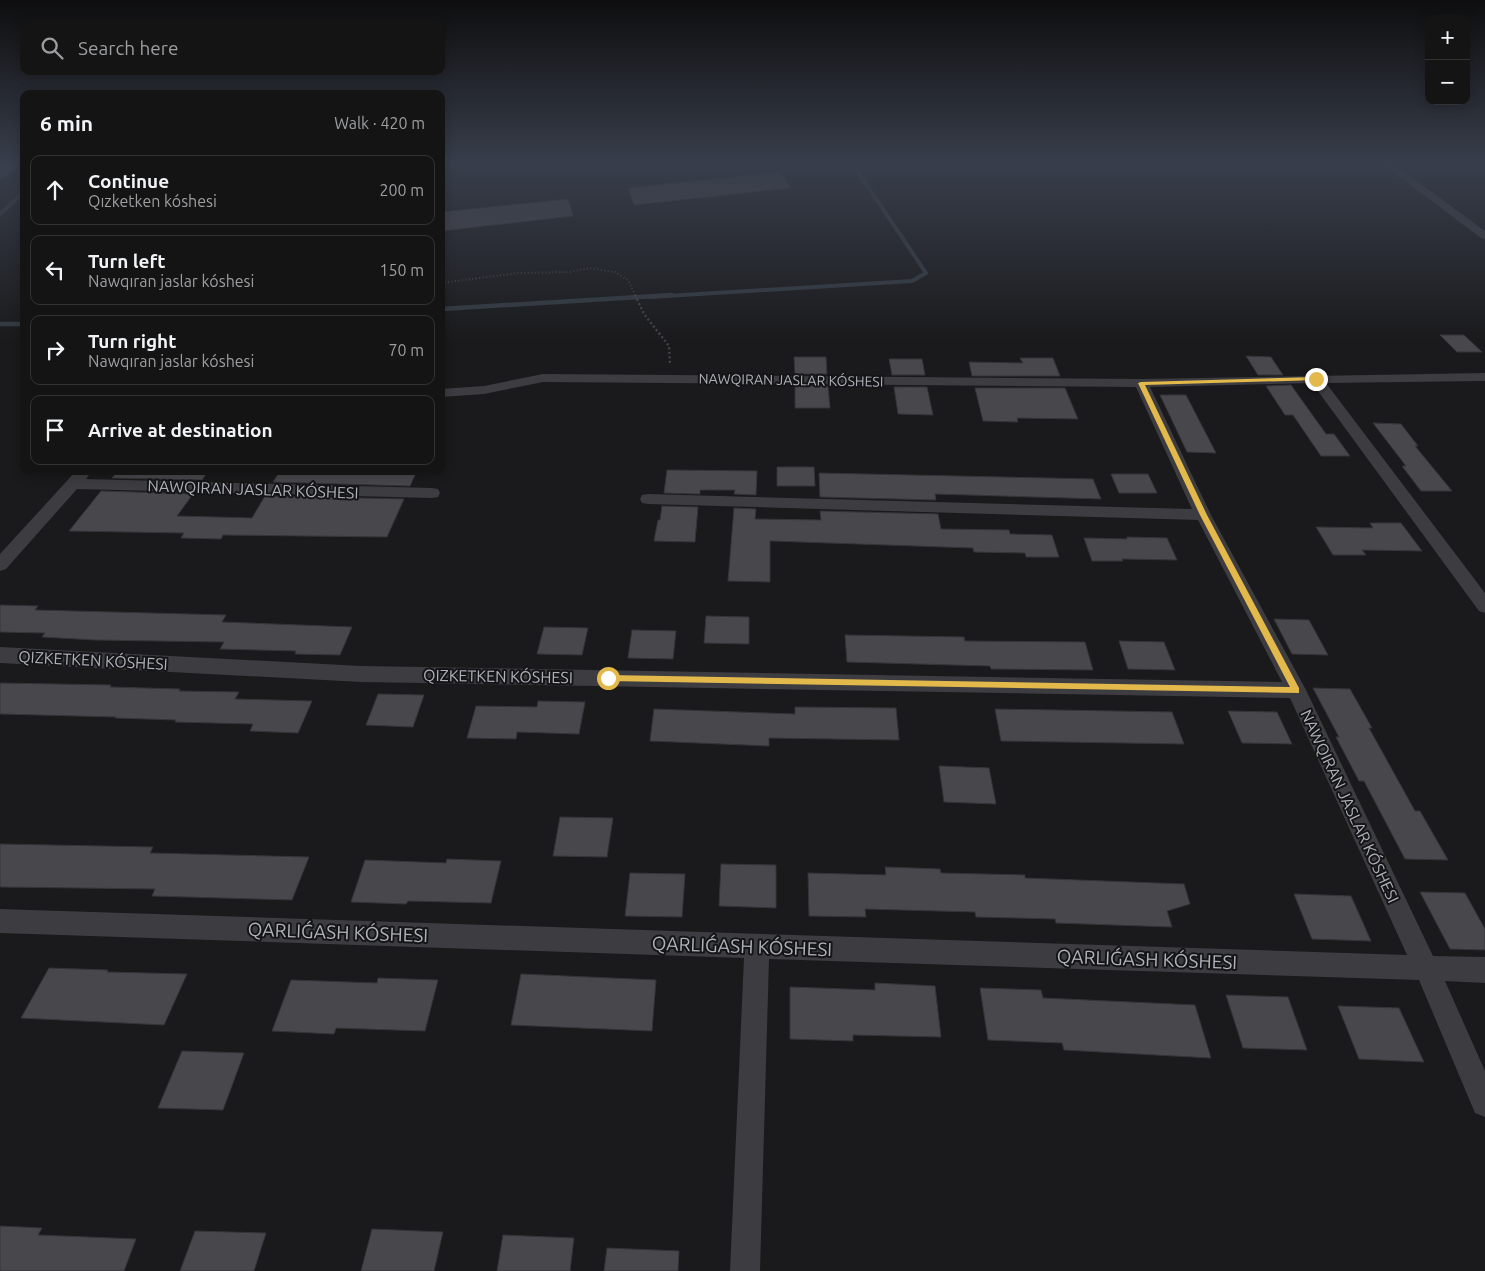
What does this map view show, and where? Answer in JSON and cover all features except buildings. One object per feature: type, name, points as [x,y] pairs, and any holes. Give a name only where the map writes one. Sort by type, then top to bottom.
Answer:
[{"type":"street","points":[[1466,222],[1485,236]]},
{"type":"street","points":[[445,393],[484,390],[542,378],[1141,383],[1485,377]]},
{"type":"street","points":[[1316,379],[1485,606]]},
{"type":"street","points":[[1141,383],[1203,515],[1296,690],[1426,968],[1485,1103]]},
{"type":"street","points":[[0,566],[82,475]]},
{"type":"street","points":[[74,484],[432,493]]},
{"type":"street","points":[[648,499],[1203,515]]},
{"type":"street","points":[[0,655],[361,674],[1296,690]]},
{"type":"street","points":[[0,921],[1485,970]]},
{"type":"street","points":[[745,1271],[757,946]]},
{"type":"path","points":[[445,282],[518,273],[570,272],[589,268],[615,272],[628,280],[644,314],[669,346],[668,379]]},
{"type":"waterway","points":[[650,297],[912,281],[926,273],[892,222]]},
{"type":"waterway","points":[[445,309],[672,295]]},
{"type":"waterway","points":[[0,324],[20,324]]},
{"type":"route","points":[[608,678],[1296,690],[1203,515],[1141,383],[1316,379]]}]
